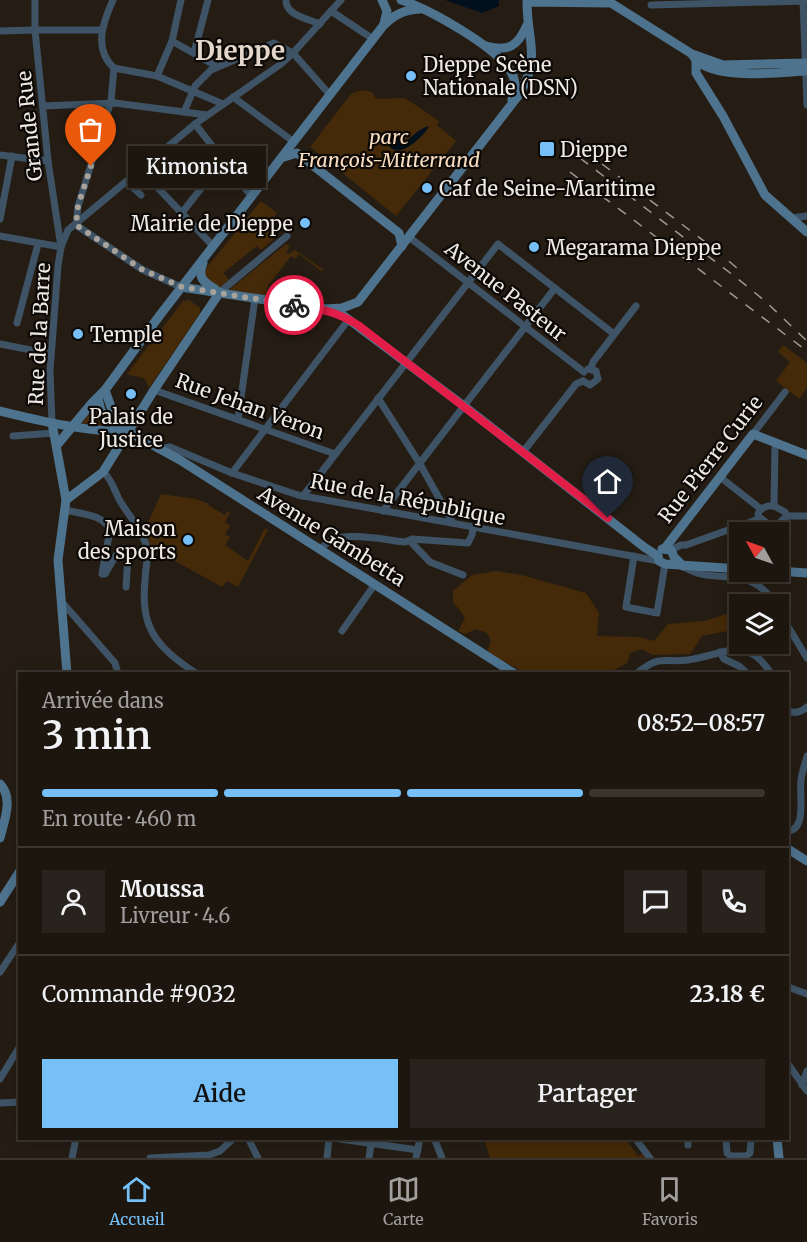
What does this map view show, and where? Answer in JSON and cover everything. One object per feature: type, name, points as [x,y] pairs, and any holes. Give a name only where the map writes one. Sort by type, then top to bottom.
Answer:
[{"type":"main road","points":[[382,0],[387,11],[383,26]]},
{"type":"main road","points":[[401,0],[486,46],[508,68],[514,79],[515,92],[508,107]]},
{"type":"main road","points":[[358,325],[354,315],[355,304],[524,87],[531,71],[533,43],[527,25],[527,1],[611,3],[629,12],[694,57],[702,66],[717,72],[806,67]]},
{"type":"main road","points":[[57,445],[98,398],[383,26],[402,11],[420,9]]},
{"type":"main road","points":[[486,46],[502,49],[514,45],[520,40],[527,25]]},
{"type":"main road","points":[[694,57],[723,65],[806,67]]},
{"type":"main road","points":[[694,57],[696,73],[765,195],[807,232]]},
{"type":"main road","points":[[711,97],[708,82],[717,72]]},
{"type":"main road","points":[[280,160],[289,154],[297,153],[399,233],[402,246]]},
{"type":"main road","points":[[205,256],[200,277],[205,284],[219,292]]},
{"type":"main road","points":[[182,287],[325,309],[342,308],[355,304]]},
{"type":"main road","points":[[66,505],[103,472],[219,292]]},
{"type":"main road","points":[[325,309],[358,325],[644,547],[683,566],[729,568]]},
{"type":"main road","points":[[105,389],[111,407],[128,432]]},
{"type":"main road","points":[[98,398],[111,407]]},
{"type":"main road","name":"Avenue Gambetta","points":[[98,398],[105,415],[113,423],[158,448],[182,457],[321,550],[512,672]]},
{"type":"main road","points":[[0,411],[53,428],[72,427],[105,432],[128,432]]},
{"type":"main road","points":[[53,428],[66,505],[58,560],[67,672]]},
{"type":"main road","points":[[753,434],[807,455]]},
{"type":"main road","name":"Rue Pierre Curie","points":[[665,556],[753,434]]},
{"type":"main road","points":[[789,572],[807,573]]},
{"type":"main road","points":[[0,784],[7,795],[0,838]]},
{"type":"main road","points":[[789,850],[807,861]]},
{"type":"main road","points":[[0,902],[18,874]]},
{"type":"main road","points":[[777,1140],[779,1158]]},
{"type":"street","name":"Grande Rue","points":[[35,0],[35,30],[48,161],[61,247]]},
{"type":"street","points":[[76,225],[78,206],[110,103],[114,69],[104,54],[101,30],[112,1],[102,0]]},
{"type":"street","points":[[157,76],[172,41],[181,0]]},
{"type":"street","points":[[194,53],[208,0]]},
{"type":"street","points":[[286,0],[285,4],[290,12],[320,24]]},
{"type":"street","points":[[0,236],[61,247],[68,230],[195,124],[293,53],[341,0]]},
{"type":"street","points":[[651,5],[667,2],[804,1],[807,104]]},
{"type":"street","points":[[331,11],[373,39]]},
{"type":"street","points":[[0,32],[101,30]]},
{"type":"street","points":[[172,41],[216,66]]},
{"type":"street","points":[[184,112],[193,90],[216,66],[274,43],[293,53],[330,95]]},
{"type":"street","points":[[114,69],[157,76],[223,104]]},
{"type":"street","points":[[233,97],[294,142]]},
{"type":"street","points":[[43,106],[110,103],[207,115]]},
{"type":"street","points":[[195,124],[252,197]]},
{"type":"street","points":[[0,155],[48,161]]},
{"type":"street","points":[[0,219],[12,156]]},
{"type":"street","points":[[181,214],[223,160]]},
{"type":"street","points":[[141,170],[213,246]]},
{"type":"street","points":[[127,182],[141,195]]},
{"type":"street","points":[[791,218],[807,216]]},
{"type":"street","points":[[76,225],[143,270],[182,287]]},
{"type":"street","points":[[219,292],[287,236]]},
{"type":"street","name":"Avenue Pasteur","points":[[409,237],[584,372]]},
{"type":"street","points":[[17,323],[38,244]]},
{"type":"street","points":[[303,496],[498,244],[614,334]]},
{"type":"street","name":"Rue de la Barre","points":[[53,428],[49,392],[61,247]]},
{"type":"street","points":[[383,511],[555,288]]},
{"type":"street","points":[[238,419],[255,298]]},
{"type":"street","points":[[591,369],[593,362],[636,306]]},
{"type":"street","points":[[232,473],[349,319]]},
{"type":"street","points":[[0,344],[51,354]]},
{"type":"street","points":[[583,381],[584,372],[591,369]]},
{"type":"street","points":[[523,452],[576,384],[583,381],[590,384],[597,381],[597,373],[591,369]]},
{"type":"street","name":"Rue Jehan Veron","points":[[154,390],[335,454]]},
{"type":"street","name":"Rue Pierre Curie","points":[[753,434],[785,392]]},
{"type":"street","points":[[378,398],[420,464],[453,523]]},
{"type":"street","points":[[13,436],[53,428]]},
{"type":"street","points":[[774,506],[775,443]]},
{"type":"street","name":"Rue de la République","points":[[182,457],[303,496],[633,556],[665,556]]},
{"type":"street","points":[[103,472],[107,475],[147,544],[144,605],[153,637],[178,662],[194,672]]},
{"type":"street","points":[[720,477],[761,509]]},
{"type":"street","points":[[66,505],[107,524],[110,530],[102,574],[105,574],[118,552],[125,554],[128,557],[126,587]]},
{"type":"street","points":[[763,522],[759,519],[758,513],[761,509],[774,506],[785,512],[787,516]]},
{"type":"street","points":[[787,516],[807,516]]},
{"type":"street","points":[[782,522],[787,516]]},
{"type":"street","points":[[633,556],[626,607],[657,613],[665,556],[681,545],[759,519]]},
{"type":"street","points":[[321,550],[326,543],[343,536],[468,543],[473,528]]},
{"type":"street","points":[[410,541],[430,562],[463,575]]},
{"type":"street","points":[[683,566],[691,572],[738,577],[750,581],[769,594]]},
{"type":"street","points":[[342,632],[375,584]]},
{"type":"street","points":[[60,600],[115,663],[117,672]]},
{"type":"street","points":[[62,620],[79,623]]},
{"type":"street","points":[[789,628],[807,658]]},
{"type":"street","points":[[639,672],[660,659],[689,660],[720,652],[746,650],[761,660],[770,672]]},
{"type":"street","points":[[720,652],[724,659],[746,672]]},
{"type":"street","points":[[648,672],[659,663],[660,659]]},
{"type":"street","points":[[789,711],[795,713],[807,707]]},
{"type":"street","points":[[789,831],[800,826],[802,819],[801,781],[807,756]]},
{"type":"street","points":[[0,972],[18,945]]},
{"type":"street","points":[[789,987],[807,994]]},
{"type":"street","points":[[0,1079],[18,1049]]},
{"type":"street","points":[[789,1065],[805,1088]]},
{"type":"street","points":[[805,1088],[807,1071]]},
{"type":"street","points":[[0,1103],[18,1102]]},
{"type":"street","points":[[72,1158],[76,1140]]},
{"type":"street","points":[[150,1158],[209,1155],[220,1151],[232,1140]]},
{"type":"street","points":[[249,1140],[258,1158]]},
{"type":"street","points":[[327,1158],[331,1140]]},
{"type":"street","points":[[344,1140],[417,1154]]},
{"type":"street","points":[[434,1140],[442,1158]]},
{"type":"street","points":[[637,1140],[650,1158]]},
{"type":"street","points":[[726,1140],[727,1153],[731,1156],[746,1156],[750,1153],[750,1140]]},
{"type":"street","points":[[369,1158],[371,1144]]},
{"type":"green space","name":"parc François-Mitterrand","points":[[362,90],[372,92],[376,99],[405,98],[439,121],[437,125],[456,141],[396,216],[310,147],[351,94]]},
{"type":"green space","points":[[261,201],[277,213],[266,228],[273,240],[261,250],[257,246],[223,273],[229,280],[219,288],[206,283],[203,272]]},
{"type":"green space","points":[[286,244],[290,246],[286,252],[289,254],[295,250],[324,270],[321,271],[299,254],[295,259],[291,256],[268,286],[265,298],[229,290]]},
{"type":"green space","points":[[189,300],[200,308],[200,313],[149,388],[144,379],[127,374],[183,301]]},
{"type":"green space","points":[[783,345],[807,363],[807,388],[799,399],[776,381],[790,362],[778,352]]},
{"type":"green space","points":[[95,407],[109,427],[108,428],[82,423]]},
{"type":"green space","name":"Maison des sports","points":[[161,494],[196,499],[209,504],[225,515],[227,511],[230,512],[225,522],[230,526],[225,534],[230,537],[225,545],[248,561],[265,528],[268,530],[238,587],[227,581],[222,587],[175,561],[162,551],[150,547],[141,528],[148,523]]},
{"type":"green space","points":[[496,571],[521,575],[586,593],[599,613],[597,636],[639,637],[654,641],[668,624],[705,621],[729,613],[729,631],[702,636],[690,654],[652,655],[642,649],[630,653],[627,663],[611,672],[523,672],[487,652],[491,641],[487,633],[476,629],[465,634],[458,631],[465,618],[453,603],[453,591],[472,575]]},
{"type":"green space","points":[[484,1140],[627,1140],[638,1156],[643,1154],[646,1158],[490,1158]]},
{"type":"water","points":[[445,0],[499,0],[499,6],[482,13]]},
{"type":"water","points":[[429,126],[415,142],[399,150],[392,149],[375,136],[384,132],[400,141],[405,141]]},
{"type":"railway","points":[[580,158],[738,279],[807,341]]},
{"type":"railway","points":[[602,164],[737,268]]},
{"type":"railway","points":[[570,172],[807,351]]},
{"type":"way so far","points":[[91,166],[78,206],[76,225],[143,270],[182,287],[294,305]]},
{"type":"place","name":"Dieppe Scène Nationale (DSN)","points":[[411,76]]},
{"type":"place","name":"Dieppe","points":[[547,149]]},
{"type":"place","name":"Kimonista","points":[[91,166]]},
{"type":"place","name":"Caf de Seine-Maritime","points":[[427,188]]},
{"type":"place","name":"Mairie de Dieppe","points":[[305,223]]},
{"type":"place","name":"Megarama Dieppe","points":[[534,247]]},
{"type":"place","name":"Temple","points":[[78,334]]},
{"type":"place","name":"Palais de Justice","points":[[131,394]]},
{"type":"place","name":"Maison des sports","points":[[188,540]]},
{"type":"district","name":"Dieppe","points":[[240,50]]},
{"type":"route","points":[[294,305],[338,313],[358,325],[608,518]]}]
